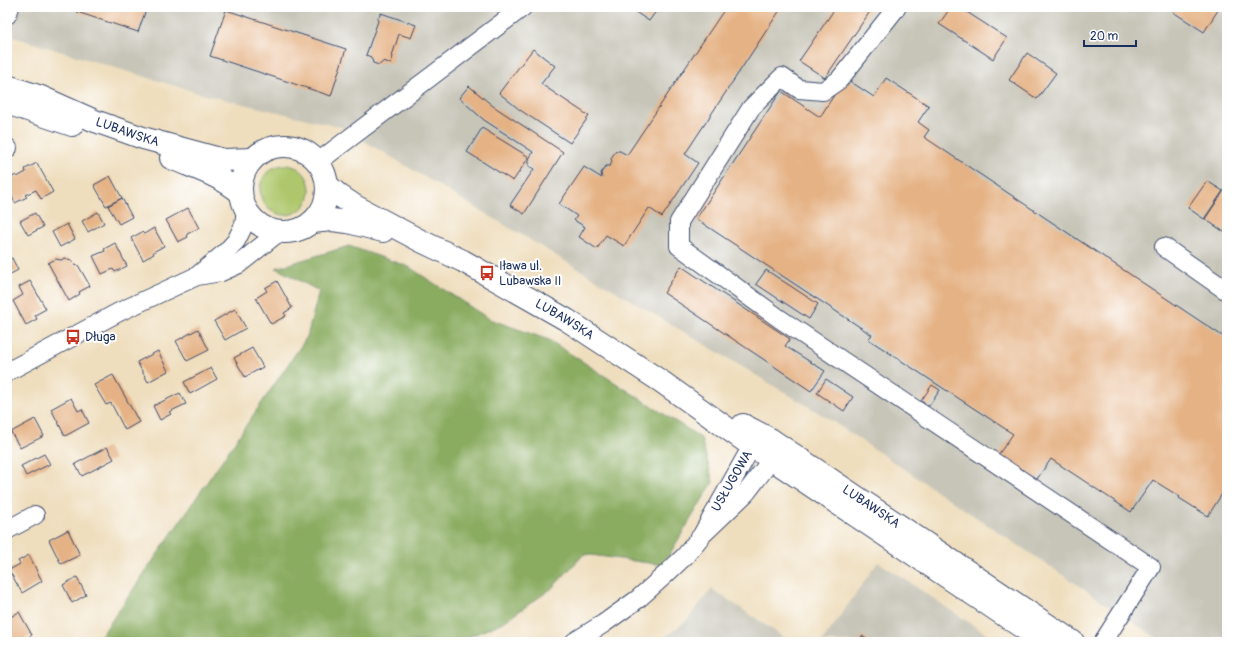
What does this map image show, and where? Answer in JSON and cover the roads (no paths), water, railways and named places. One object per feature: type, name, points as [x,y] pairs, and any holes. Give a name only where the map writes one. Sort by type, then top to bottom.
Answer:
[{"type":"main road","name":"LUBAWSKA","points":[[7,86],[41,98],[95,121],[143,138],[224,160],[253,159]]},
{"type":"main road","name":"LUBAWSKA","points":[[7,103],[161,153],[218,177],[233,186],[243,201]]},
{"type":"main road","points":[[286,146],[298,148],[309,154],[318,162],[326,177],[328,186],[327,196],[319,215],[312,222],[302,229],[290,232],[278,232],[268,230],[251,218],[243,201],[241,184],[247,166],[253,159],[274,147],[286,146]]},
{"type":"main road","name":"LUBAWSKA","points":[[328,186],[355,206],[421,241],[463,260],[554,312],[764,448],[1070,641]]},
{"type":"main road","name":"LUBAWSKA","points":[[312,222],[332,220],[348,222],[421,241]]},
{"type":"main road","name":"LUBAWSKA","points":[[764,448],[1044,642]]},
{"type":"street","points":[[7,15],[10,7]]},
{"type":"street","points":[[318,162],[523,7]]},
{"type":"street","points":[[897,7],[839,80],[823,91],[799,89],[782,77],[751,108],[679,222],[680,246],[786,323],[1151,567],[1103,642]]},
{"type":"street","points":[[7,372],[119,312],[197,276],[226,252],[236,241],[244,225],[243,201]]},
{"type":"street","points":[[197,276],[221,272],[239,264],[278,232]]},
{"type":"street","points":[[1164,247],[1227,291]]},
{"type":"street","name":"USŁUGOWA","points":[[702,535],[746,493],[764,448]]},
{"type":"street","name":"USŁUGOWA","points":[[574,642],[603,624],[638,599],[684,556],[702,535],[764,448]]},
{"type":"street","points":[[7,530],[35,515]]},
{"type":"place","name":"Iława ul. Lubawska II","points":[[487,273]]},
{"type":"place","name":"Długa","points":[[73,337]]}]
